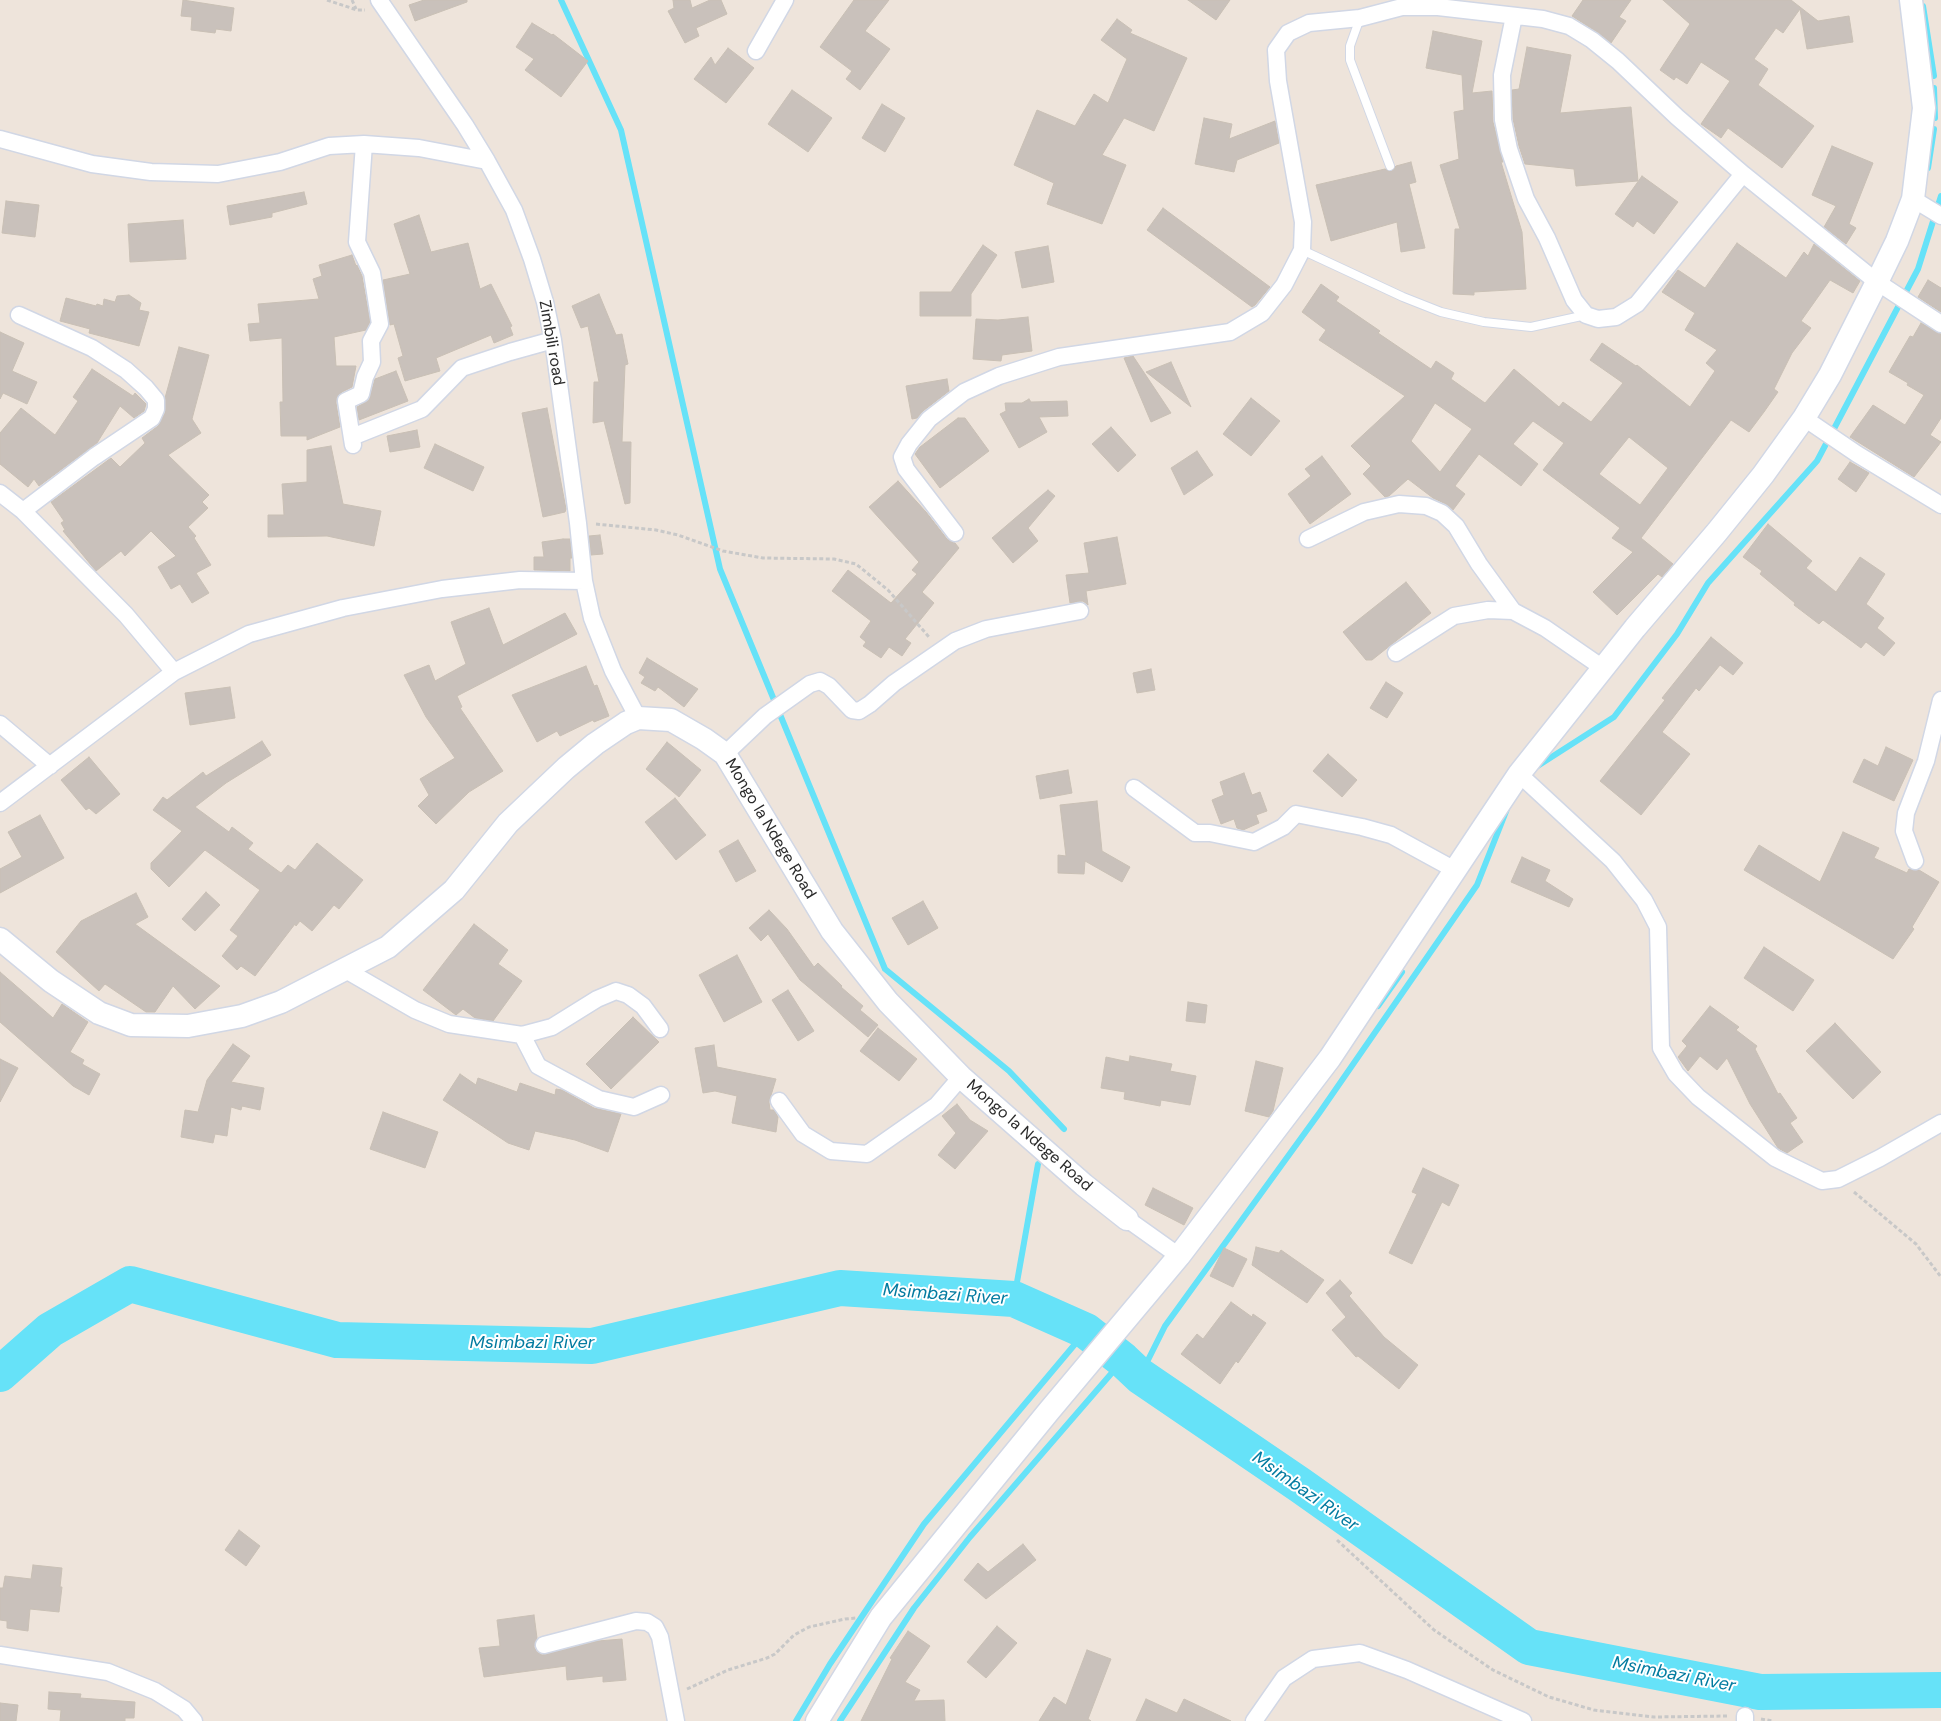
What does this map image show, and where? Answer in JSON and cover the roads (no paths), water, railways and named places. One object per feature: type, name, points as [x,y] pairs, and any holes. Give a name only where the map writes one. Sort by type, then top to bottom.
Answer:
[{"type":"main road","points":[[817,1721],[881,1617],[1049,1411],[1179,1256],[1330,1058],[1519,774],[1603,668],[1763,475],[1804,418],[1830,375],[1897,242],[1913,199],[1924,108],[1911,0]]},
{"type":"main road","points":[[0,939],[51,981],[99,1013],[131,1025],[188,1026],[242,1016],[281,1002],[388,948],[454,890],[508,823],[566,768],[595,744],[626,723],[638,718]]},
{"type":"main road","name":"Mongo la Ndege Road","points":[[638,718],[671,720],[704,739],[725,754],[832,931],[888,1002],[961,1077],[1084,1185],[1126,1218]]},
{"type":"street","points":[[756,52],[785,0]]},
{"type":"street","name":"Zimbili road","points":[[382,5],[465,125],[487,162],[514,210],[535,268],[553,340],[584,580],[595,627],[613,671],[638,718]]},
{"type":"street","points":[[954,533],[906,469],[902,457],[909,444],[929,419],[964,392],[999,376],[1058,357],[1230,332],[1262,313],[1284,285],[1302,250],[1303,222],[1278,81],[1276,50],[1288,33],[1309,23],[1360,18],[1402,7],[1438,7],[1543,19],[1569,26],[1592,40],[1618,61],[1677,117],[1743,174],[1877,282],[1941,324]]},
{"type":"street","points":[[1514,16],[1502,76],[1503,120],[1509,149],[1526,199],[1547,238],[1574,300],[1586,315],[1598,319],[1616,317],[1636,304],[1743,174]]},
{"type":"street","points":[[0,139],[92,164],[151,172],[218,174],[280,162],[329,146],[364,144],[419,148],[487,162]]},
{"type":"street","points":[[364,144],[357,242],[372,273],[380,324],[371,341],[372,362],[364,377],[361,394],[346,401],[352,441],[422,409],[462,368],[553,340]]},
{"type":"street","points":[[1913,199],[1941,216]]},
{"type":"street","points":[[19,315],[92,348],[126,370],[156,400],[156,409],[152,418],[94,457],[23,511]]},
{"type":"street","points":[[1804,418],[1857,454],[1941,505]]},
{"type":"street","points":[[0,493],[23,511],[126,615],[174,672]]},
{"type":"street","points":[[1308,539],[1364,512],[1399,504],[1426,506],[1442,513],[1456,526],[1479,564],[1513,612]]},
{"type":"street","points":[[0,804],[116,714],[174,672],[249,634],[343,608],[442,589],[520,580],[584,580]]},
{"type":"street","points":[[1396,653],[1454,616],[1488,610],[1513,612],[1545,628],[1603,668]]},
{"type":"street","points":[[725,754],[765,716],[810,684],[820,681],[829,686],[852,710],[859,711],[941,649],[955,641],[986,630],[1080,611]]},
{"type":"street","points":[[1914,861],[1904,831],[1906,813],[1926,760],[1941,700]]},
{"type":"street","points":[[0,724],[50,766]]},
{"type":"street","points":[[1519,774],[1612,861],[1644,900],[1658,927],[1661,1048],[1676,1074],[1698,1097],[1774,1158],[1822,1181],[1838,1179],[1888,1154],[1941,1123]]},
{"type":"street","points":[[1134,788],[1181,824],[1195,832],[1210,833],[1254,842],[1283,826],[1296,814],[1362,827],[1392,836],[1455,870]]},
{"type":"street","points":[[344,970],[415,1010],[449,1024],[522,1035],[552,1027],[597,999],[616,991],[628,995],[643,1006],[660,1029]]},
{"type":"street","points":[[522,1035],[538,1066],[599,1099],[634,1108],[661,1095]]},
{"type":"street","points":[[779,1101],[802,1134],[831,1151],[867,1154],[937,1105],[961,1077]]},
{"type":"street","name":"Mongo la Ndege Road","points":[[1126,1218],[1179,1256]]},
{"type":"street","points":[[544,1645],[636,1621],[647,1622],[655,1627],[660,1637],[675,1714]]},
{"type":"street","points":[[1254,1721],[1284,1678],[1313,1659],[1360,1654],[1407,1670],[1523,1721]]},
{"type":"street","points":[[0,1655],[108,1672],[154,1690],[184,1709],[194,1721]]},
{"type":"lane","points":[[1360,18],[1350,46],[1350,60],[1390,166]]},
{"type":"lane","points":[[1302,250],[1403,297],[1441,312],[1484,322],[1531,327],[1586,315]]},
{"type":"waterway","points":[[561,0],[621,130],[720,569],[885,969],[1009,1071],[1064,1129]]},
{"type":"waterway","points":[[1923,6],[1934,76]]},
{"type":"waterway","points":[[1934,88],[1935,118]]},
{"type":"waterway","points":[[1928,168],[1934,129]]},
{"type":"waterway","points":[[1536,767],[1614,717],[1677,634],[1708,583],[1817,461],[1918,269],[1941,196]]},
{"type":"waterway","points":[[1140,1376],[1165,1326],[1320,1112],[1477,885],[1507,809]]},
{"type":"waterway","points":[[1378,1006],[1402,972]]},
{"type":"waterway","points":[[1014,1299],[1038,1164]]},
{"type":"waterway","name":"Msimbazi River","points":[[0,1374],[50,1330],[130,1284],[337,1340],[592,1346],[840,1288],[1014,1299],[1086,1331],[1140,1376],[1300,1485],[1529,1647],[1760,1692],[1941,1690]]},
{"type":"waterway","points":[[796,1721],[830,1664],[924,1524],[1086,1331]]},
{"type":"waterway","points":[[840,1721],[914,1608],[970,1537],[1123,1360]]}]
